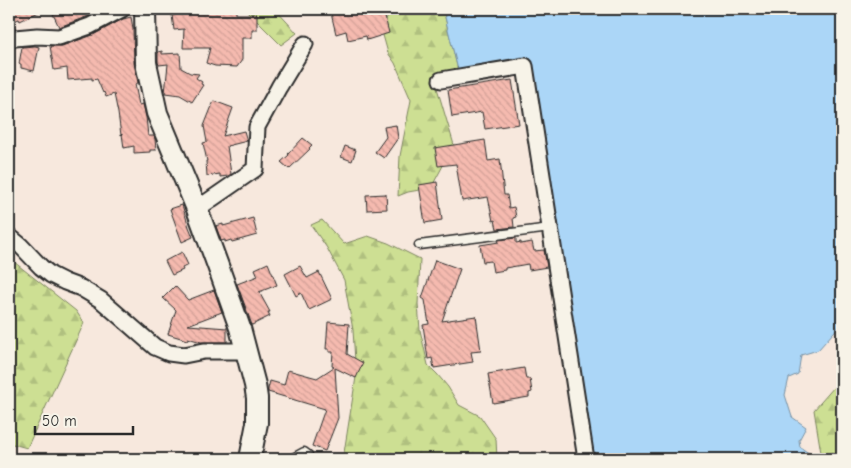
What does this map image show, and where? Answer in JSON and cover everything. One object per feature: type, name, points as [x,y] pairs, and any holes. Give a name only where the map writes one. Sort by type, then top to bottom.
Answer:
[{"type":"street","points":[[9,40],[37,36],[59,37],[90,26],[122,9]]},
{"type":"street","points":[[146,9],[146,63],[157,113],[198,209],[240,328],[255,385],[258,412],[250,459]]},
{"type":"street","points":[[198,209],[255,169],[257,127],[306,44]]},
{"type":"street","points":[[441,80],[525,66],[586,459]]},
{"type":"street","points":[[9,236],[51,275],[82,288],[101,300],[155,347],[161,350],[184,355],[204,351],[247,352]]},
{"type":"lane","points":[[419,245],[550,228]]},
{"type":"lane","points":[[290,459],[304,452],[308,455],[309,459]]},
{"type":"green space","points":[[245,9],[275,9],[297,33],[281,45]]},
{"type":"green space","points":[[393,9],[443,9],[458,70],[437,88],[454,145],[431,188],[408,192],[398,196],[400,156],[411,100],[395,63],[388,53],[381,28]]},
{"type":"green space","points":[[322,220],[344,244],[368,236],[388,243],[420,259],[418,304],[420,330],[428,365],[448,387],[459,405],[480,416],[496,439],[497,459],[343,459],[356,377],[353,330],[344,280],[327,248],[311,225]]},
{"type":"green space","points":[[9,258],[76,311],[84,323],[27,448],[9,443]]},
{"type":"green space","points":[[842,378],[842,459],[822,459],[814,410]]},
{"type":"water","points":[[443,9],[842,9],[842,323],[818,350],[801,355],[798,374],[789,378],[785,395],[792,417],[806,427],[799,440],[800,447],[810,454],[810,459],[592,459],[531,62],[522,57],[458,70]]},
{"type":"building","points":[[9,9],[45,9],[20,21],[19,19],[9,23]]},
{"type":"building","points":[[65,9],[102,9],[59,27],[53,14]]},
{"type":"building","points":[[207,9],[236,9],[236,14],[257,14],[257,30],[252,30],[252,38],[242,38],[242,60],[237,67],[215,66],[206,63],[210,48],[183,48],[184,29],[174,30],[172,15],[207,12]]},
{"type":"building","points":[[330,9],[383,9],[389,33],[367,40],[366,36],[348,40],[346,31],[336,34]]},
{"type":"building","points":[[131,17],[134,63],[138,83],[135,84],[139,105],[143,104],[148,136],[154,136],[155,139],[156,150],[150,150],[150,152],[134,153],[134,146],[124,148],[114,94],[106,97],[97,79],[68,80],[67,68],[54,70],[50,46],[62,46],[93,35],[123,19]]},
{"type":"building","points":[[22,47],[39,47],[34,71],[21,68],[21,64],[19,64]]},
{"type":"building","points":[[162,51],[162,54],[180,53],[181,68],[190,73],[199,74],[196,78],[203,85],[192,102],[180,95],[165,93],[168,64],[159,65],[158,52]]},
{"type":"building","points":[[512,80],[519,124],[485,129],[482,112],[452,117],[448,90]]},
{"type":"building","points":[[214,101],[233,108],[223,136],[244,131],[247,141],[227,146],[231,174],[228,176],[220,177],[220,174],[207,176],[207,161],[203,143],[207,142],[204,126]]},
{"type":"building","points":[[396,125],[398,138],[384,158],[375,152],[386,137],[384,127]]},
{"type":"building","points":[[303,138],[312,145],[289,169],[281,162]]},
{"type":"building","points":[[485,140],[488,161],[500,159],[504,195],[507,195],[509,208],[514,207],[516,217],[513,218],[514,227],[497,229],[495,220],[493,221],[488,197],[462,201],[456,164],[438,166],[435,148]]},
{"type":"building","points":[[345,146],[356,150],[352,161],[341,157]]},
{"type":"building","points":[[437,182],[442,220],[425,223],[419,185]]},
{"type":"building","points":[[386,194],[387,209],[367,210],[366,195]]},
{"type":"building","points":[[182,205],[193,237],[182,242],[170,209]]},
{"type":"building","points":[[253,218],[257,235],[232,242],[231,240],[221,241],[216,226]]},
{"type":"building","points":[[516,238],[516,243],[532,242],[534,251],[544,250],[547,267],[529,270],[528,264],[493,272],[491,261],[483,262],[480,245]]},
{"type":"building","points":[[182,252],[188,265],[182,268],[183,270],[172,275],[165,261]]},
{"type":"building","points":[[435,260],[460,269],[442,321],[476,316],[481,351],[471,352],[473,362],[434,368],[432,358],[428,359],[423,325],[429,324],[425,300],[422,298]]},
{"type":"building","points":[[268,263],[277,285],[259,292],[270,312],[268,312],[270,316],[252,325],[237,284],[258,276],[255,269]]},
{"type":"building","points":[[300,266],[307,278],[319,272],[332,299],[309,310],[301,293],[296,296],[285,274]]},
{"type":"building","points":[[175,286],[188,300],[214,290],[222,312],[188,325],[227,328],[227,342],[201,342],[168,334],[176,310],[163,298]]},
{"type":"building","points":[[328,322],[349,324],[347,354],[363,363],[356,378],[335,368],[338,418],[325,451],[312,446],[325,409],[268,392],[268,389],[270,381],[284,385],[288,370],[317,378],[334,367],[332,366],[333,352],[329,352],[329,349],[326,349]]},
{"type":"building","points":[[524,368],[526,379],[530,379],[532,392],[529,393],[529,397],[493,403],[488,374]]}]
